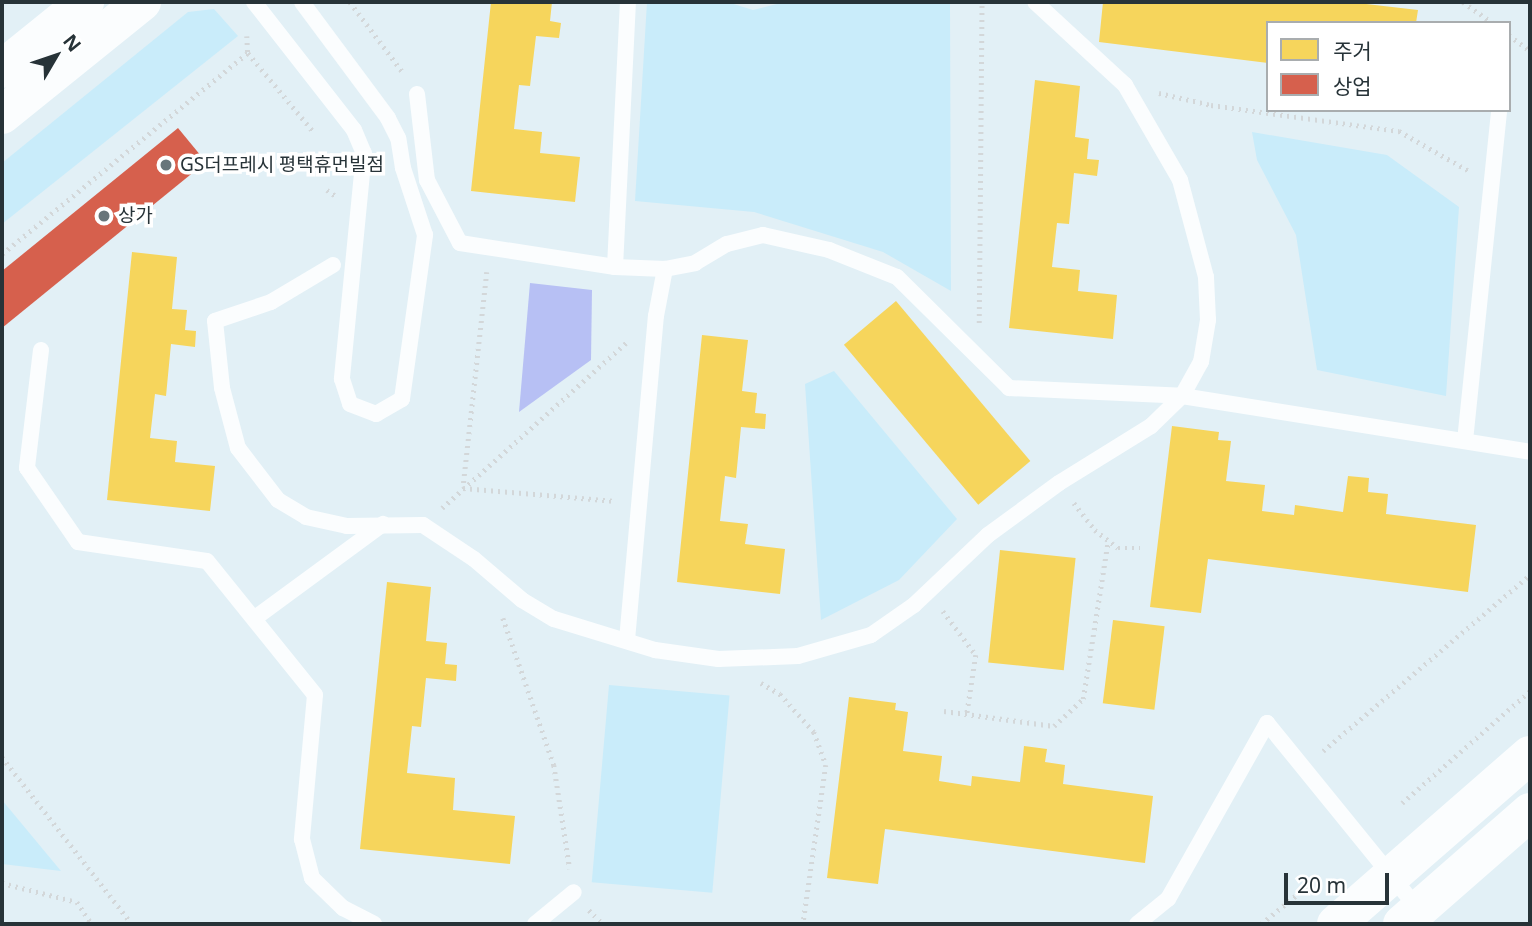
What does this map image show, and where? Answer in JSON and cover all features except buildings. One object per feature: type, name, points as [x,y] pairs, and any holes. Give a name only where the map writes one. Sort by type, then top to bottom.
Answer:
[{"type":"street","points":[[2,69],[85,2]]},
{"type":"street","points":[[2,115],[142,2]]},
{"type":"street","points":[[1336,924],[1530,755]]},
{"type":"street","points":[[1411,917],[1530,812]]},
{"type":"lane","points":[[254,2],[354,130],[364,153],[342,379],[351,404],[364,413],[376,414],[402,399],[425,235],[402,168],[398,138],[388,118],[302,2]]},
{"type":"lane","points":[[615,267],[628,2]]},
{"type":"lane","points":[[332,265],[271,302],[215,320],[222,388],[237,448],[278,500],[306,517],[347,526],[384,523],[423,525],[474,559],[488,574],[554,619],[610,639],[627,640],[655,650],[718,659],[798,656],[870,635],[928,592],[988,535],[1059,483],[1151,426],[1182,396],[1201,362],[1208,320],[1206,277],[1180,180],[1125,85],[1035,2]]},
{"type":"lane","points":[[417,94],[425,169],[460,243],[615,267],[665,269],[695,263],[727,244],[763,235],[829,250],[897,277],[1009,388],[1182,396],[1530,452]]},
{"type":"lane","points":[[1465,441],[1494,186],[1499,112]]},
{"type":"lane","points":[[402,168],[425,169]]},
{"type":"lane","points":[[627,640],[656,316],[665,269]]},
{"type":"lane","points":[[41,351],[27,468],[78,542],[207,561],[314,695],[302,839],[312,878],[343,908],[374,924]]},
{"type":"lane","points":[[255,618],[384,523]]},
{"type":"lane","points":[[1137,924],[1168,899],[1267,723],[1392,877],[1411,917]]},
{"type":"lane","points":[[535,924],[573,892]]},
{"type":"path","points":[[350,2],[417,94]]},
{"type":"path","points":[[979,359],[982,2]]},
{"type":"path","points":[[1463,2],[1490,21]]},
{"type":"path","points":[[247,24],[248,53],[313,131]]},
{"type":"path","points":[[1511,37],[1530,51]]},
{"type":"path","points":[[2,254],[248,53]]},
{"type":"path","points":[[1125,85],[1211,105],[1399,131],[1494,186]]},
{"type":"path","points":[[463,488],[490,247]]},
{"type":"path","points":[[423,525],[656,316]]},
{"type":"path","points":[[1059,483],[1108,541],[1118,548],[1140,548]]},
{"type":"path","points":[[463,488],[638,503]]},
{"type":"path","points":[[944,711],[1054,726],[1083,699],[1108,541]]},
{"type":"path","points":[[488,574],[554,765],[573,892],[603,924]]},
{"type":"path","points":[[1303,767],[1530,575]]},
{"type":"path","points":[[928,592],[976,654],[967,714]]},
{"type":"path","points":[[718,659],[780,694],[814,732],[826,765],[803,924]]},
{"type":"path","points":[[1402,803],[1530,691]]},
{"type":"path","points":[[2,757],[132,924]]},
{"type":"path","points":[[1261,924],[1316,878]]},
{"type":"path","points":[[2,883],[77,902],[92,924]]},
{"type":"shaded area","points":[[647,2],[727,2],[753,10],[785,2],[950,2],[951,291],[883,252],[754,212],[635,201]]},
{"type":"shaded area","points":[[214,9],[238,36],[2,224],[2,163],[188,12]]},
{"type":"shaded area","points":[[1252,132],[1387,155],[1459,207],[1446,396],[1317,370],[1296,235],[1257,160]]},
{"type":"shaded area","points":[[834,371],[957,519],[899,580],[821,620],[805,384]]},
{"type":"shaded area","points":[[609,685],[730,696],[712,893],[592,882]]},
{"type":"shaded area","points":[[2,800],[61,871],[2,864]]},
{"type":"water","points":[[530,283],[592,290],[591,360],[519,412]]},
{"type":"place","name":"GS더프레시 평택휴먼빌점","points":[[166,165]]},
{"type":"place","name":"상가","points":[[104,216]]}]
